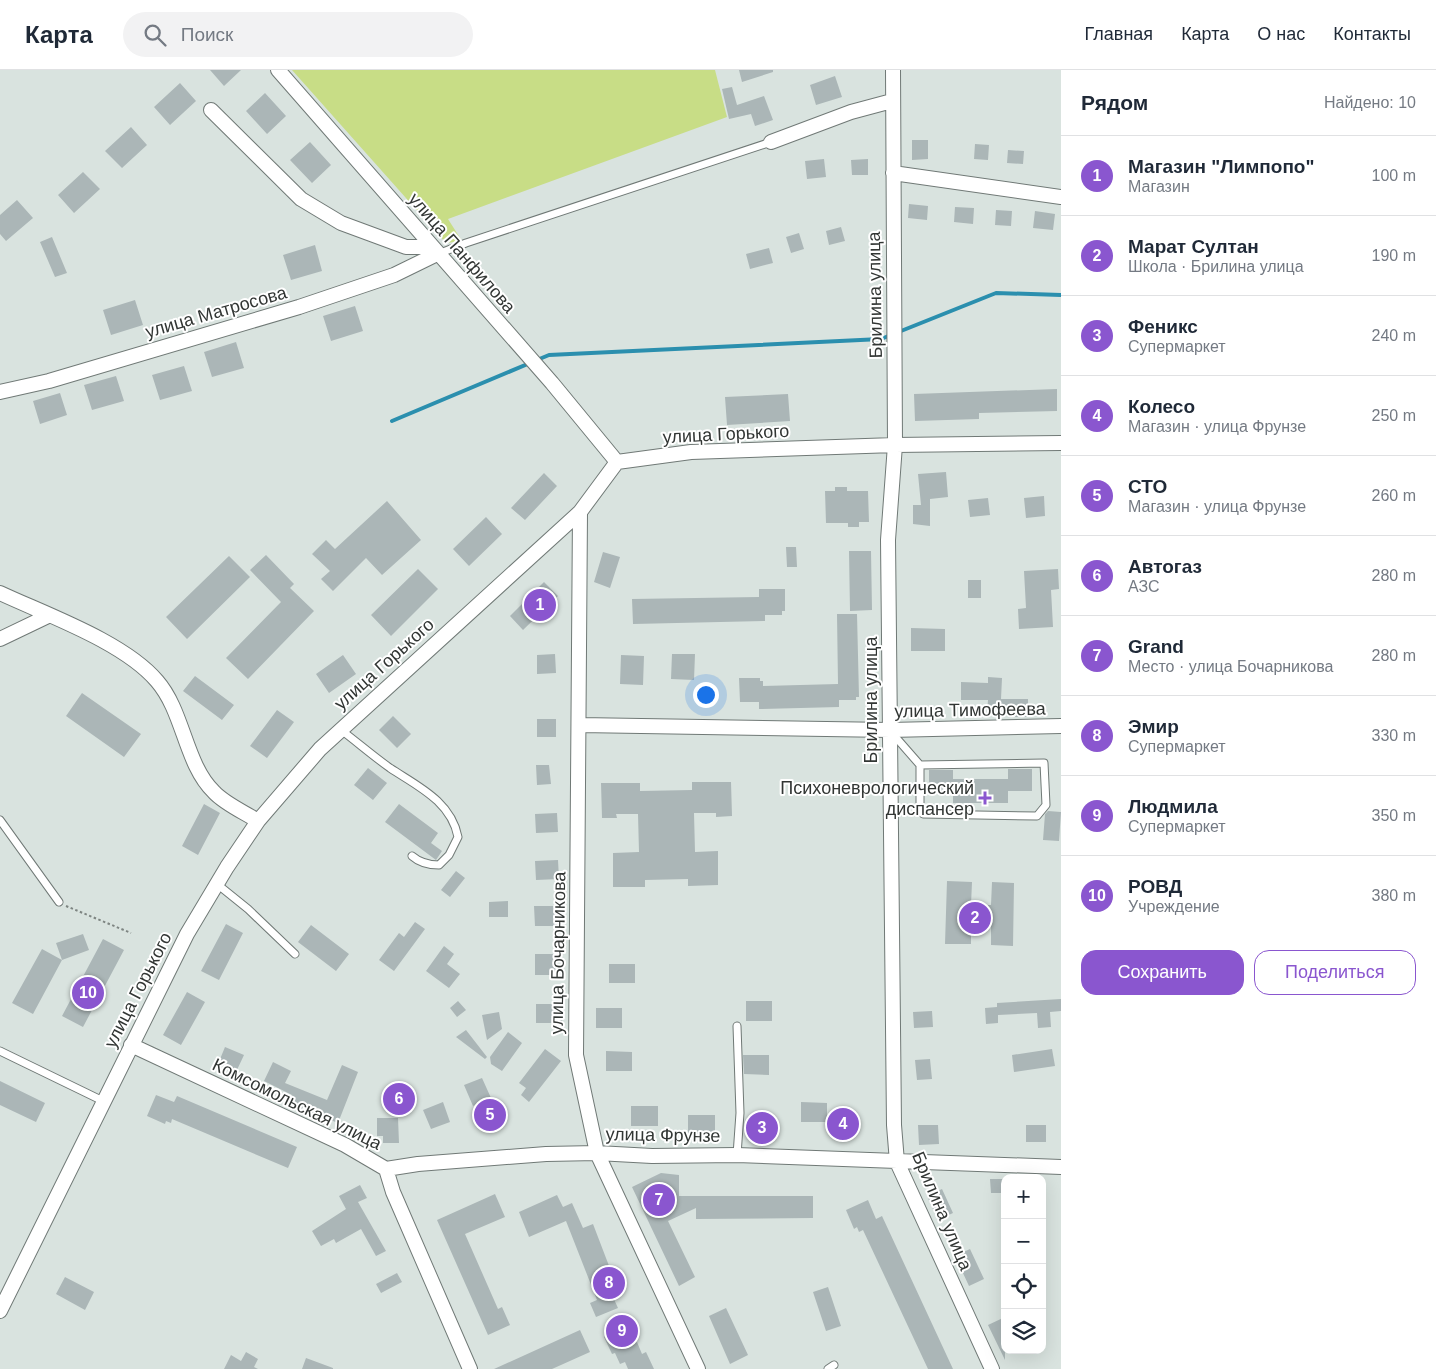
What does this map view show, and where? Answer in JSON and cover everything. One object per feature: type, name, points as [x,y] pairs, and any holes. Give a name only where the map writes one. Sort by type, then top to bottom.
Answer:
[{"type":"street","name":"улица Панфилова","points":[[278,70],[552,383],[617,462]]},
{"type":"street","name":"Брилина улица","points":[[893,70],[895,445],[888,540],[894,1125],[897,1162],[992,1369]]},
{"type":"street","points":[[771,142],[851,112],[892,101]]},
{"type":"street","points":[[211,110],[301,199],[340,223],[406,248],[434,250]]},
{"type":"street","points":[[893,174],[1061,197]]},
{"type":"street","name":"улица Матросова","points":[[0,392],[49,380],[299,307],[394,275],[434,250]]},
{"type":"street","name":"улица Горького","points":[[0,1311],[130,1045],[187,934],[258,821],[291,781],[341,730],[580,512],[617,462],[691,452],[895,445],[1061,443]]},
{"type":"street","name":"улица Бочарникова","points":[[580,512],[580,726],[576,1055],[597,1153],[698,1369]]},
{"type":"street","points":[[0,593],[106,642],[136,662],[156,680],[168,695],[183,733],[206,781],[214,793],[258,821]]},
{"type":"street","points":[[0,639],[48,616]]},
{"type":"street","name":"улица Тимофеева","points":[[580,726],[890,730],[1061,726]]},
{"type":"street","name":"Комсомольская улица","points":[[130,1045],[345,1145],[386,1169],[394,1192],[470,1369]]},
{"type":"street","name":"улица Фрунзе","points":[[386,1169],[438,1162],[597,1153],[652,1156],[737,1155],[1061,1167]]},
{"type":"lane","points":[[434,250],[466,242],[771,142]]},
{"type":"lane","points":[[341,730],[439,801],[449,813],[458,836],[449,855],[439,865],[419,862],[412,856]]},
{"type":"lane","points":[[890,730],[920,765],[920,809],[923,814],[1037,816],[1046,805],[1044,763],[920,765]]},
{"type":"lane","points":[[0,820],[59,902]]},
{"type":"lane","points":[[217,884],[248,909],[295,954]]},
{"type":"lane","points":[[737,1026],[740,1113],[737,1155]]},
{"type":"lane","points":[[0,1051],[103,1101]]},
{"type":"path","points":[[59,902],[131,933]]},
{"type":"green space","points":[[292,70],[715,70],[727,117],[448,219],[462,241],[446,243]]},
{"type":"building","points":[[210,70],[241,70],[224,86]]},
{"type":"building","points":[[739,70],[773,70],[773,72],[742,82]]},
{"type":"building","points":[[835,76],[842,97],[816,105],[810,85]]},
{"type":"building","points":[[180,83],[196,101],[170,125],[154,107]]},
{"type":"building","points":[[732,87],[737,105],[764,96],[773,120],[755,126],[751,114],[729,119],[722,89]]},
{"type":"building","points":[[265,93],[286,116],[267,134],[246,111]]},
{"type":"building","points":[[131,127],[147,145],[122,168],[105,151]]},
{"type":"building","points":[[912,140],[928,140],[928,159],[912,160]]},
{"type":"building","points":[[310,142],[331,165],[312,183],[290,160]]},
{"type":"building","points":[[975,144],[989,145],[988,160],[974,159]]},
{"type":"building","points":[[1008,150],[1024,151],[1023,164],[1007,163]]},
{"type":"building","points":[[824,159],[826,177],[807,179],[805,161]]},
{"type":"building","points":[[868,159],[868,175],[852,175],[851,160]]},
{"type":"building","points":[[83,172],[100,189],[74,213],[58,195]]},
{"type":"building","points":[[17,200],[33,218],[6,241],[0,234],[0,215]]},
{"type":"building","points":[[909,204],[928,206],[927,220],[908,218]]},
{"type":"building","points":[[955,207],[974,208],[973,224],[954,222]]},
{"type":"building","points":[[996,210],[1012,211],[1011,226],[995,225]]},
{"type":"building","points":[[1035,211],[1055,214],[1053,230],[1033,228]]},
{"type":"building","points":[[841,227],[845,241],[829,245],[826,231]]},
{"type":"building","points":[[799,233],[804,249],[791,253],[786,237]]},
{"type":"building","points":[[52,237],[67,273],[55,277],[40,242]]},
{"type":"building","points":[[315,245],[322,271],[291,280],[283,255]]},
{"type":"building","points":[[769,248],[773,263],[750,269],[746,254]]},
{"type":"building","points":[[135,300],[143,325],[111,335],[103,310]]},
{"type":"building","points":[[355,306],[363,331],[331,341],[323,316]]},
{"type":"building","points":[[236,342],[244,368],[212,377],[204,352]]},
{"type":"building","points":[[184,366],[192,391],[160,400],[152,375]]},
{"type":"building","points":[[116,376],[124,401],[92,410],[84,385]]},
{"type":"building","points":[[1057,389],[1057,411],[979,413],[979,419],[915,421],[914,394]]},
{"type":"building","points":[[60,393],[67,415],[40,424],[33,401]]},
{"type":"building","points":[[788,394],[790,421],[727,425],[725,397]]},
{"type":"building","points":[[946,472],[948,497],[930,499],[930,526],[913,524],[913,505],[921,505],[918,474]]},
{"type":"building","points":[[544,473],[557,486],[525,520],[511,508]]},
{"type":"building","points":[[835,487],[847,487],[847,491],[868,491],[869,522],[859,522],[859,527],[848,527],[848,523],[826,523],[825,491],[835,491]]},
{"type":"building","points":[[1044,496],[1045,516],[1026,518],[1024,498]]},
{"type":"building","points":[[988,498],[990,515],[970,517],[968,500]]},
{"type":"building","points":[[387,501],[421,540],[382,575],[366,558],[333,591],[321,579],[330,571],[312,554],[326,540],[335,549]]},
{"type":"building","points":[[486,517],[502,534],[469,566],[453,549]]},
{"type":"building","points":[[786,547],[796,547],[797,567],[787,567]]},
{"type":"building","points":[[849,551],[871,551],[872,610],[850,611]]},
{"type":"building","points":[[603,552],[620,557],[610,588],[594,582]]},
{"type":"building","points":[[266,555],[294,584],[290,588],[314,611],[248,679],[226,658],[281,602],[250,570]]},
{"type":"building","points":[[229,556],[250,577],[187,639],[166,617]]},
{"type":"building","points":[[418,569],[438,589],[391,636],[371,615]]},
{"type":"building","points":[[1058,569],[1059,589],[1051,590],[1053,627],[1019,629],[1018,609],[1026,608],[1024,571]]},
{"type":"building","points":[[968,580],[981,580],[981,598],[968,598]]},
{"type":"building","points":[[544,582],[558,596],[523,630],[510,616]]},
{"type":"building","points":[[759,589],[785,589],[785,611],[782,611],[782,615],[765,615],[765,621],[633,624],[632,599],[759,597]]},
{"type":"building","points":[[837,614],[857,614],[859,697],[856,697],[856,700],[839,700],[839,707],[759,709],[759,702],[740,702],[739,678],[760,678],[760,681],[763,681],[763,686],[838,684]]},
{"type":"building","points":[[911,628],[945,629],[945,651],[911,651]]},
{"type":"building","points":[[555,654],[556,673],[537,674],[537,655]]},
{"type":"building","points":[[672,654],[695,654],[694,680],[671,679]]},
{"type":"building","points":[[343,655],[356,674],[329,693],[316,674]]},
{"type":"building","points":[[621,655],[644,656],[643,685],[620,684]]},
{"type":"building","points":[[195,676],[234,705],[222,720],[183,691]]},
{"type":"building","points":[[988,677],[1002,678],[1001,699],[1028,699],[1028,717],[1015,717],[1015,713],[987,713],[988,700],[961,700],[961,682],[988,683]]},
{"type":"building","points":[[82,693],[141,734],[124,757],[66,716]]},
{"type":"building","points":[[277,710],[294,722],[267,758],[250,746]]},
{"type":"building","points":[[393,716],[411,734],[397,748],[379,730]]},
{"type":"building","points":[[537,719],[556,719],[556,737],[537,737]]},
{"type":"building","points":[[536,765],[549,765],[551,784],[537,785]]},
{"type":"building","points":[[368,768],[387,783],[373,800],[354,785]]},
{"type":"building","points":[[1008,769],[1032,769],[1032,791],[1008,791],[1008,803],[953,803],[953,792],[929,792],[929,770],[953,770],[953,779],[1008,779]]},
{"type":"building","points":[[692,782],[731,782],[732,816],[716,817],[716,813],[694,813],[695,852],[718,851],[718,885],[688,886],[688,879],[645,880],[645,887],[613,887],[613,853],[639,852],[638,814],[616,814],[617,818],[602,818],[601,783],[640,783],[640,791],[692,790]]},
{"type":"building","points":[[204,804],[220,813],[198,855],[182,846]]},
{"type":"building","points":[[399,804],[438,833],[431,843],[442,851],[436,860],[385,822]]},
{"type":"building","points":[[1048,811],[1061,812],[1059,841],[1043,840],[1045,814]]},
{"type":"building","points":[[557,813],[558,832],[536,833],[535,814]]},
{"type":"building","points":[[558,860],[559,879],[536,880],[535,861]]},
{"type":"building","points":[[456,871],[465,878],[450,897],[441,890]]},
{"type":"building","points":[[947,881],[972,882],[971,905],[991,905],[992,882],[1014,883],[1013,946],[991,945],[991,921],[971,921],[971,944],[945,944]]},
{"type":"building","points":[[508,901],[508,917],[489,917],[489,902]]},
{"type":"building","points":[[534,906],[556,906],[557,926],[535,926]]},
{"type":"building","points":[[415,922],[425,929],[394,971],[379,960],[399,933],[404,937]]},
{"type":"building","points":[[226,924],[243,933],[219,980],[201,971]]},
{"type":"building","points":[[311,925],[349,954],[336,971],[298,942]]},
{"type":"building","points":[[83,934],[89,950],[62,960],[56,943]]},
{"type":"building","points":[[103,939],[124,950],[83,1027],[62,1016]]},
{"type":"building","points":[[444,946],[454,954],[447,964],[460,974],[449,988],[426,971]]},
{"type":"building","points":[[42,949],[62,960],[33,1014],[12,1003]]},
{"type":"building","points":[[535,954],[557,954],[557,975],[535,975]]},
{"type":"building","points":[[609,964],[635,964],[635,983],[609,983]]},
{"type":"building","points":[[187,992],[205,1002],[181,1045],[163,1035]]},
{"type":"building","points":[[1061,999],[1061,1011],[1050,1012],[1051,1027],[1038,1028],[1037,1013],[998,1015],[998,1023],[986,1024],[985,1008],[997,1007],[997,1003]]},
{"type":"building","points":[[458,1001],[466,1010],[457,1017],[450,1008]]},
{"type":"building","points":[[746,1001],[772,1001],[772,1021],[746,1021]]},
{"type":"building","points":[[536,1004],[563,1004],[562,1023],[536,1023]]},
{"type":"building","points":[[596,1008],[622,1008],[622,1028],[596,1028]]},
{"type":"building","points":[[932,1011],[933,1027],[914,1028],[913,1012]]},
{"type":"building","points":[[499,1012],[502,1029],[487,1040],[482,1015]]},
{"type":"building","points":[[466,1030],[487,1057],[485,1059],[456,1037]]},
{"type":"building","points":[[508,1032],[522,1043],[502,1071],[491,1064],[490,1057]]},
{"type":"building","points":[[225,1047],[244,1055],[236,1072],[218,1064]]},
{"type":"building","points":[[545,1049],[561,1061],[529,1102],[521,1095],[526,1088],[519,1083]]},
{"type":"building","points":[[1052,1049],[1055,1066],[1014,1072],[1012,1055]]},
{"type":"building","points":[[606,1051],[632,1052],[632,1071],[606,1071]]},
{"type":"building","points":[[743,1055],[769,1055],[769,1075],[744,1074]]},
{"type":"building","points":[[930,1059],[932,1079],[917,1080],[915,1060]]},
{"type":"building","points":[[273,1062],[291,1071],[285,1083],[327,1100],[342,1065],[358,1072],[338,1123],[288,1103],[292,1095],[264,1081]]},
{"type":"building","points":[[482,1078],[491,1098],[473,1106],[464,1085]]},
{"type":"building","points":[[0,1081],[45,1103],[36,1122],[0,1105]]},
{"type":"building","points":[[156,1095],[174,1102],[177,1096],[297,1147],[288,1168],[172,1119],[171,1123],[166,1121],[165,1124],[147,1116]]},
{"type":"building","points":[[443,1102],[450,1122],[431,1129],[423,1110]]},
{"type":"building","points":[[801,1102],[827,1103],[827,1122],[801,1122]]},
{"type":"building","points":[[631,1106],[658,1106],[658,1126],[631,1126]]},
{"type":"building","points":[[688,1115],[715,1115],[715,1134],[688,1134]]},
{"type":"building","points":[[747,1117],[773,1117],[773,1137],[747,1136]]},
{"type":"building","points":[[377,1118],[398,1118],[399,1143],[383,1143],[383,1136],[377,1136]]},
{"type":"building","points":[[918,1125],[938,1125],[939,1144],[919,1145]]},
{"type":"building","points":[[1026,1125],[1046,1125],[1046,1142],[1026,1142]]},
{"type":"building","points":[[661,1173],[679,1175],[679,1196],[813,1196],[813,1218],[696,1219],[696,1208],[668,1221],[695,1277],[679,1286],[632,1187]]},
{"type":"building","points":[[990,1179],[1001,1179],[1001,1193],[991,1193]]},
{"type":"building","points":[[360,1185],[367,1198],[358,1202],[386,1251],[376,1256],[361,1229],[336,1243],[334,1239],[321,1246],[312,1231],[346,1209],[339,1196]]},
{"type":"building","points":[[942,1189],[953,1213],[938,1220],[927,1196]]},
{"type":"building","points":[[495,1194],[505,1217],[465,1234],[498,1309],[502,1307],[510,1325],[488,1335],[437,1220]]},
{"type":"building","points":[[557,1195],[563,1207],[572,1203],[583,1228],[593,1224],[619,1292],[612,1295],[618,1308],[596,1317],[590,1303],[597,1300],[566,1221],[529,1237],[519,1212]]},
{"type":"building","points":[[868,1200],[876,1219],[882,1216],[953,1369],[928,1369],[863,1230],[859,1232],[857,1227],[854,1229],[846,1210]]},
{"type":"building","points":[[970,1249],[984,1279],[969,1286],[955,1256]]},
{"type":"building","points":[[397,1273],[402,1282],[381,1293],[376,1284]]},
{"type":"building","points":[[65,1277],[94,1292],[85,1310],[56,1294]]},
{"type":"building","points":[[828,1287],[841,1326],[826,1331],[813,1292]]},
{"type":"building","points":[[726,1308],[748,1355],[730,1364],[709,1316]]},
{"type":"building","points":[[1001,1319],[1001,1352],[988,1325]]},
{"type":"building","points":[[626,1327],[633,1344],[637,1342],[642,1354],[646,1352],[654,1369],[628,1369],[625,1362],[620,1364],[615,1353],[612,1354],[604,1337]]},
{"type":"building","points":[[580,1330],[590,1352],[552,1369],[494,1369]]},
{"type":"building","points":[[246,1352],[258,1359],[254,1367],[258,1369],[224,1369],[231,1355],[241,1361]]},
{"type":"building","points":[[306,1358],[333,1368],[333,1369],[302,1369]]},
{"type":"waterway","points":[[537,360],[549,355],[881,339],[996,293],[1061,295]]},
{"type":"waterway","points":[[392,421],[530,363]]},
{"type":"place","name":"Магазин \"Лимпопо\"","points":[[540,605]]},
{"type":"place","name":"Психоневрологический диспансер","points":[[985,798]]},
{"type":"place","name":"Марат Султан","points":[[975,918]]},
{"type":"place","name":"РОВД","points":[[88,993]]},
{"type":"place","name":"Автогаз","points":[[399,1099]]},
{"type":"place","name":"СТО","points":[[490,1115]]},
{"type":"place","name":"Колесо","points":[[843,1124]]},
{"type":"place","name":"Феникс","points":[[762,1128]]},
{"type":"place","name":"Grand","points":[[659,1200]]},
{"type":"place","name":"Эмир","points":[[609,1283]]},
{"type":"place","name":"Людмила","points":[[622,1331]]}]
